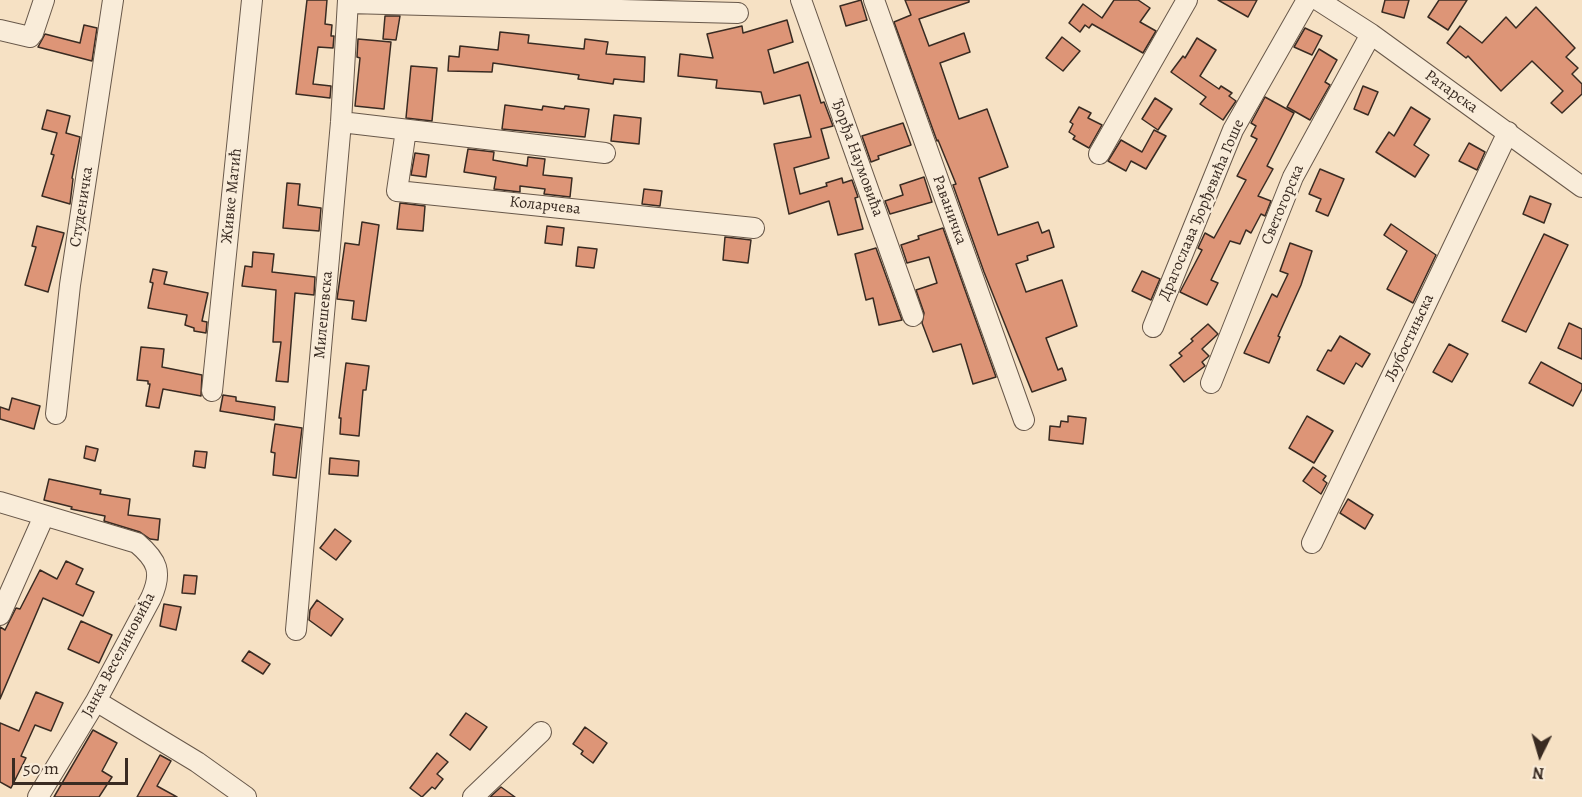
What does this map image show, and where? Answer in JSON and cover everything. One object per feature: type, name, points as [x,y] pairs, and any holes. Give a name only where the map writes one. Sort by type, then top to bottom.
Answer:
[{"type":"street","points":[[0,30],[30,37],[44,0]]},
{"type":"street","name":"Студеничка","points":[[56,414],[70,285],[113,0]]},
{"type":"street","name":"Живке Матић","points":[[212,391],[252,0]]},
{"type":"street","name":"Ђорђа Наумовића","points":[[801,0],[914,316]]},
{"type":"street","name":"Раваничка","points":[[874,0],[1024,420]]},
{"type":"street","points":[[1099,154],[1187,0]]},
{"type":"street","name":"Драгослава Ђорђевића Гоше","points":[[1153,327],[1233,130],[1307,0]]},
{"type":"street","name":"Ратарска","points":[[1318,0],[1371,34],[1582,187]]},
{"type":"street","points":[[348,1],[738,13]]},
{"type":"street","name":"Милешевска","points":[[296,630],[341,122],[348,1]]},
{"type":"street","name":"Светогорска","points":[[1211,383],[1293,177],[1371,34]]},
{"type":"street","points":[[341,122],[605,153]]},
{"type":"street","name":"Коларчева","points":[[406,130],[397,191],[754,228]]},
{"type":"street","name":"Љубостињска","points":[[1312,543],[1508,132]]},
{"type":"street","name":"Јанка Веселиновића","points":[[0,502],[137,543],[151,555],[157,566],[156,589],[96,701],[41,796]]},
{"type":"street","points":[[0,615],[44,516]]},
{"type":"street","points":[[96,701],[197,762],[246,797]]},
{"type":"street","points":[[473,797],[541,732]]},
{"type":"building","points":[[307,0],[327,0],[325,24],[332,25],[333,48],[318,47],[313,84],[331,86],[330,98],[296,94]]},
{"type":"building","points":[[861,0],[867,20],[846,26],[840,6]]},
{"type":"building","points":[[905,0],[969,0],[969,2],[919,19],[929,46],[964,33],[970,52],[940,63],[959,119],[987,109],[1008,167],[979,178],[998,235],[1038,222],[1042,233],[1049,230],[1054,247],[1027,256],[1028,260],[1016,264],[1026,292],[1062,280],[1077,326],[1046,338],[1058,370],[1062,368],[1066,380],[1032,392],[984,272],[953,185],[956,184],[937,141],[894,22],[911,15]]},
{"type":"building","points":[[1114,0],[1138,0],[1150,8],[1140,22],[1156,31],[1143,53],[1092,24],[1089,28],[1085,25],[1080,32],[1069,23],[1083,4],[1102,18]]},
{"type":"building","points":[[1218,0],[1257,0],[1248,17]]},
{"type":"building","points":[[1385,0],[1409,0],[1404,18],[1382,12]]},
{"type":"building","points":[[1439,0],[1467,0],[1448,30],[1428,17]]},
{"type":"building","points":[[1536,7],[1575,48],[1566,57],[1578,68],[1572,74],[1582,84],[1582,94],[1562,113],[1551,103],[1563,91],[1532,61],[1501,91],[1468,56],[1466,58],[1447,43],[1460,26],[1482,43],[1506,17],[1516,28]]},
{"type":"building","points":[[385,16],[400,16],[396,40],[383,39]]},
{"type":"building","points":[[787,20],[793,42],[768,50],[774,73],[808,62],[821,103],[824,102],[833,126],[821,129],[829,158],[794,168],[800,194],[827,186],[826,183],[842,178],[843,183],[852,180],[858,197],[855,198],[863,229],[838,235],[829,201],[789,214],[774,144],[811,137],[800,95],[764,104],[761,92],[716,88],[717,80],[678,76],[680,54],[713,58],[707,34],[742,26],[743,33]]},
{"type":"building","points":[[84,25],[97,28],[92,61],[38,47],[45,34],[80,43]]},
{"type":"building","points":[[1305,28],[1322,36],[1312,55],[1294,47]]},
{"type":"building","points":[[500,32],[529,35],[528,43],[584,49],[585,39],[608,42],[606,54],[645,57],[644,82],[614,79],[613,84],[578,79],[579,75],[493,63],[492,72],[448,71],[449,56],[459,57],[460,46],[498,50]]},
{"type":"building","points":[[1062,37],[1080,51],[1063,71],[1046,58]]},
{"type":"building","points":[[1197,38],[1216,50],[1200,76],[1219,89],[1221,86],[1232,93],[1229,96],[1236,101],[1223,120],[1200,104],[1206,97],[1171,72],[1183,56],[1185,58]]},
{"type":"building","points":[[358,39],[391,42],[384,109],[355,106],[360,58],[357,57]]},
{"type":"building","points":[[1319,49],[1337,60],[1325,82],[1330,85],[1310,120],[1287,107]]},
{"type":"building","points":[[411,66],[437,68],[432,121],[406,118]]},
{"type":"building","points":[[1363,86],[1378,92],[1368,115],[1354,109]]},
{"type":"building","points":[[1265,97],[1294,113],[1267,166],[1273,169],[1258,196],[1271,201],[1265,216],[1261,214],[1251,233],[1246,230],[1240,244],[1230,241],[1211,280],[1218,283],[1207,305],[1180,292],[1202,250],[1198,248],[1205,233],[1214,238],[1246,180],[1237,176],[1257,139],[1251,136],[1256,126],[1251,123]]},
{"type":"building","points":[[1155,98],[1172,109],[1158,130],[1142,119]]},
{"type":"building","points":[[505,105],[542,110],[543,106],[589,109],[585,137],[502,129]]},
{"type":"building","points":[[1079,107],[1091,113],[1088,118],[1102,125],[1089,148],[1073,139],[1075,136],[1069,132],[1073,124],[1070,122]]},
{"type":"building","points":[[1411,107],[1430,119],[1414,145],[1429,155],[1415,177],[1376,152],[1389,132],[1394,136]]},
{"type":"building","points":[[47,110],[70,116],[66,133],[80,137],[72,178],[70,204],[42,196],[54,155],[51,154],[57,133],[42,129]]},
{"type":"building","points":[[614,115],[641,118],[639,144],[611,141]]},
{"type":"building","points":[[903,123],[911,145],[878,156],[879,159],[871,162],[862,136]]},
{"type":"building","points":[[1154,130],[1166,136],[1146,169],[1131,161],[1126,171],[1108,161],[1121,140],[1142,152]]},
{"type":"building","points":[[1469,143],[1485,152],[1477,170],[1459,161]]},
{"type":"building","points":[[468,149],[494,152],[493,160],[527,166],[528,157],[545,159],[543,175],[572,178],[570,197],[544,194],[545,189],[520,186],[520,192],[494,189],[496,177],[464,172]]},
{"type":"building","points":[[415,153],[429,155],[426,177],[411,175]]},
{"type":"building","points":[[1320,169],[1344,179],[1328,216],[1316,211],[1321,199],[1309,194]]},
{"type":"building","points":[[924,177],[932,202],[890,214],[885,201],[903,195],[900,185]]},
{"type":"building","points":[[287,183],[300,184],[298,205],[321,208],[319,231],[283,228]]},
{"type":"building","points":[[644,189],[662,191],[660,206],[642,204]]},
{"type":"building","points":[[1530,196],[1551,204],[1544,223],[1523,214]]},
{"type":"building","points":[[400,203],[425,206],[423,231],[397,229]]},
{"type":"building","points":[[362,222],[379,225],[366,321],[352,319],[354,301],[337,299],[345,243],[359,245]]},
{"type":"building","points":[[1391,224],[1436,255],[1413,303],[1387,289],[1407,251],[1384,235]]},
{"type":"building","points":[[37,226],[64,233],[48,292],[25,285],[36,247],[32,246]]},
{"type":"building","points":[[547,226],[564,228],[562,245],[545,243]]},
{"type":"building","points":[[943,228],[996,377],[973,384],[961,344],[933,352],[922,323],[924,313],[916,290],[937,283],[929,257],[907,263],[901,245],[919,239],[918,236]]},
{"type":"building","points":[[1544,234],[1568,245],[1526,332],[1502,321]]},
{"type":"building","points":[[725,237],[751,240],[748,263],[723,260]]},
{"type":"building","points":[[1290,243],[1312,251],[1301,285],[1278,336],[1280,337],[1269,363],[1244,353],[1272,294],[1277,297],[1288,274],[1280,271]]},
{"type":"building","points":[[578,247],[597,249],[594,268],[576,266]]},
{"type":"building","points":[[876,248],[902,320],[879,325],[873,298],[866,300],[855,254]]},
{"type":"building","points":[[253,252],[274,254],[272,272],[315,277],[314,295],[295,293],[288,382],[276,381],[281,342],[273,342],[276,290],[242,286],[245,266],[252,267]]},
{"type":"building","points":[[153,269],[167,272],[164,284],[208,293],[202,321],[207,322],[206,333],[194,331],[194,328],[185,325],[187,315],[148,308]]},
{"type":"building","points":[[1142,271],[1160,279],[1151,300],[1132,291]]},
{"type":"building","points":[[1569,323],[1582,329],[1582,359],[1558,348]]},
{"type":"building","points":[[1208,324],[1218,334],[1202,349],[1209,356],[1202,362],[1205,366],[1184,382],[1170,365],[1182,356],[1179,353]]},
{"type":"building","points":[[1340,336],[1370,354],[1362,367],[1356,363],[1344,384],[1317,370],[1328,350],[1331,351]]},
{"type":"building","points":[[1449,344],[1468,354],[1452,382],[1433,372]]},
{"type":"building","points":[[141,347],[164,349],[162,367],[202,375],[201,396],[163,389],[159,408],[146,406],[150,384],[148,381],[137,380]]},
{"type":"building","points":[[1541,362],[1582,384],[1582,389],[1573,406],[1529,383]]},
{"type":"building","points":[[346,363],[369,366],[366,390],[363,390],[359,436],[340,434],[341,418],[339,418]]},
{"type":"building","points":[[223,395],[236,397],[236,401],[275,407],[274,420],[220,411]]},
{"type":"building","points":[[12,398],[40,406],[34,429],[0,419],[0,407],[9,410]]},
{"type":"building","points":[[1068,416],[1086,418],[1083,444],[1049,440],[1050,426],[1060,427],[1061,421],[1068,422]]},
{"type":"building","points":[[1307,416],[1333,431],[1314,463],[1289,448]]},
{"type":"building","points":[[275,424],[302,428],[296,478],[273,475],[275,453],[271,452]]},
{"type":"building","points":[[86,446],[98,449],[95,461],[84,458]]},
{"type":"building","points":[[195,451],[207,452],[205,468],[193,466]]},
{"type":"building","points":[[330,458],[359,461],[358,476],[329,474]]},
{"type":"building","points":[[1313,467],[1326,476],[1323,480],[1327,483],[1321,494],[1303,481]]},
{"type":"building","points":[[49,479],[101,490],[100,494],[130,499],[128,515],[160,519],[158,540],[104,521],[105,516],[71,509],[72,507],[44,500]]},
{"type":"building","points":[[1348,499],[1373,515],[1365,529],[1340,513]]},
{"type":"building","points":[[335,529],[351,541],[336,560],[320,548]]},
{"type":"building","points":[[66,561],[83,569],[76,584],[94,592],[83,616],[43,598],[0,699],[0,627],[5,630],[16,608],[20,609],[40,570],[57,579]]},
{"type":"building","points":[[184,575],[197,576],[195,594],[182,593]]},
{"type":"building","points":[[317,600],[343,619],[331,636],[309,620],[310,610]]},
{"type":"building","points":[[164,604],[181,607],[176,630],[160,626]]},
{"type":"building","points":[[81,621],[112,635],[99,663],[68,649]]},
{"type":"building","points":[[249,651],[270,664],[263,674],[242,661]]},
{"type":"building","points":[[36,692],[63,703],[51,731],[35,725],[21,756],[26,758],[11,788],[0,782],[0,723],[19,731]]},
{"type":"building","points":[[466,713],[487,727],[470,750],[450,735]]},
{"type":"building","points":[[585,727],[607,743],[593,763],[581,754],[583,751],[573,744]]},
{"type":"building","points":[[93,730],[117,743],[102,771],[112,777],[99,797],[54,797]]},
{"type":"building","points":[[437,753],[448,762],[437,774],[443,779],[435,789],[432,787],[422,797],[410,788]]},
{"type":"building","points":[[160,755],[171,761],[157,786],[177,797],[137,797]]},
{"type":"building","points":[[501,787],[515,797],[490,797]]}]
